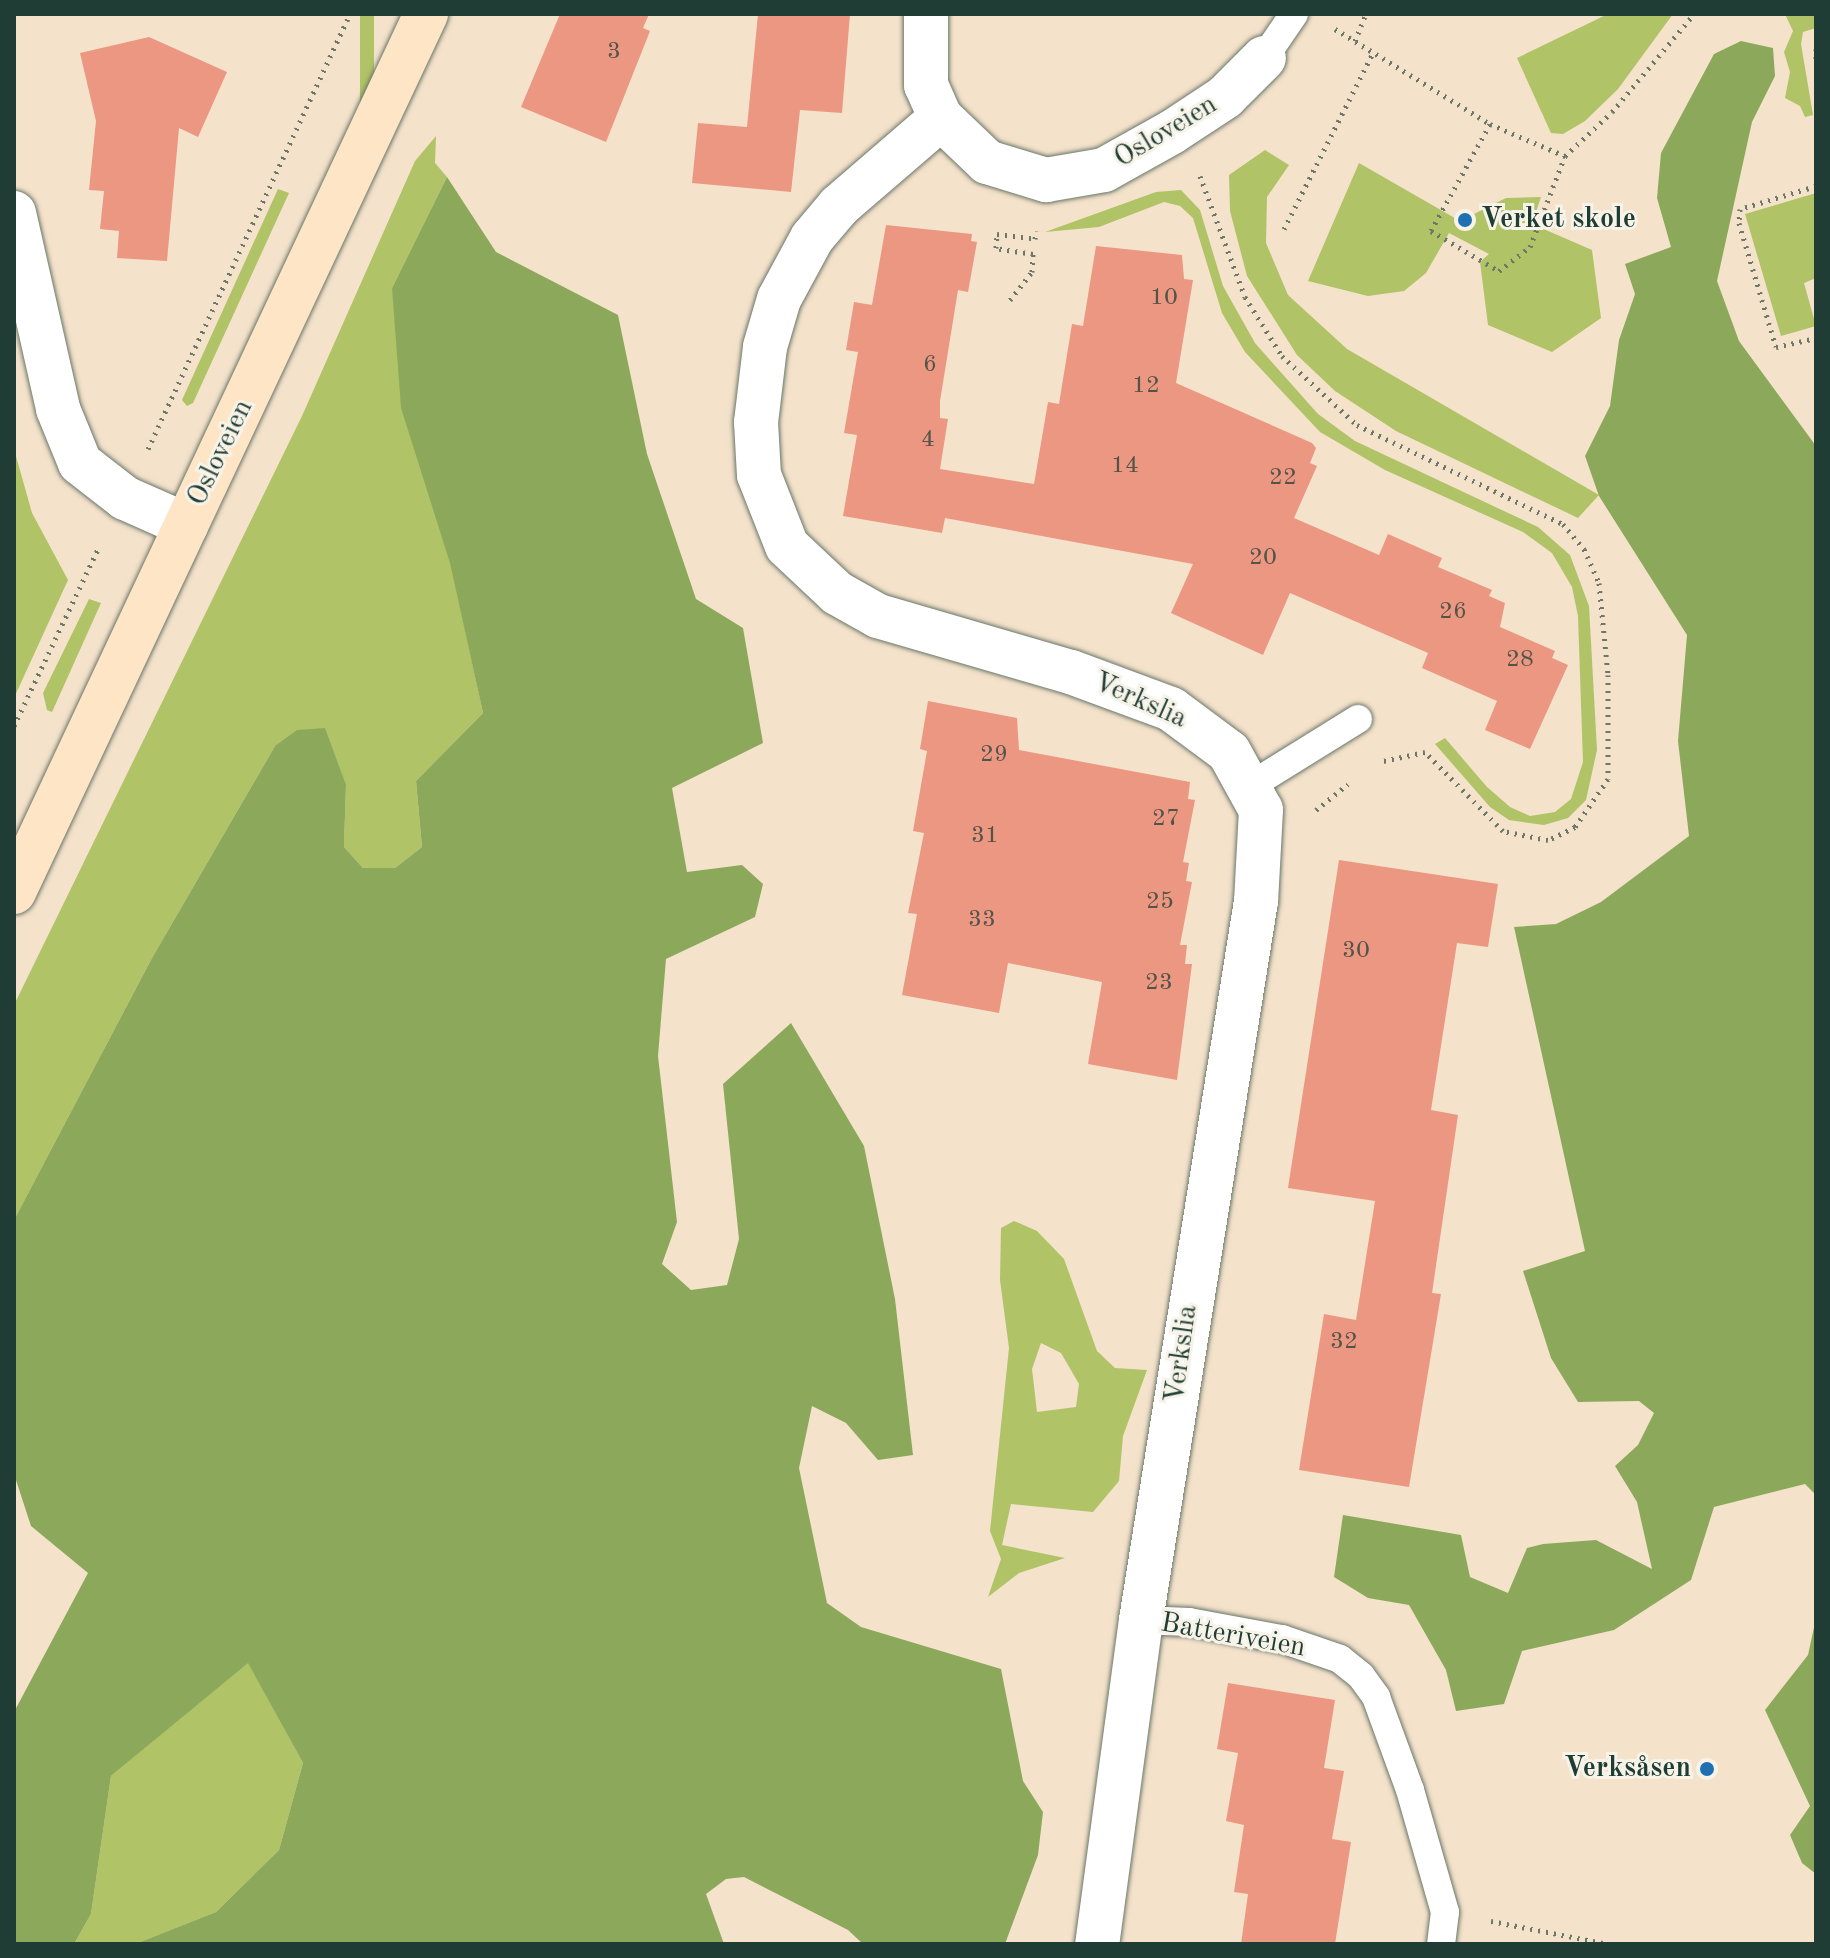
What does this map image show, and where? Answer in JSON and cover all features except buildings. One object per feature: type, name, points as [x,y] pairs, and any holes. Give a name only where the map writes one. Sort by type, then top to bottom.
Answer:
[{"type":"street","name":"Osloveien","points":[[14,892],[426,14]]},
{"type":"street","name":"Osloveien","points":[[926,14],[926,85],[941,118],[987,162],[1046,180],[1104,170],[1172,132],[1225,97],[1264,58]]},
{"type":"street","name":"Verkslia","points":[[941,118],[839,206],[812,238],[779,299],[765,347],[756,422],[759,475],[787,546],[837,593],[878,616],[1071,672],[1171,709],[1229,752],[1261,810],[1256,901],[1141,1620]]},
{"type":"street","points":[[14,213],[64,423],[80,463],[125,498],[186,525]]},
{"type":"street","name":"Batteriveien","points":[[1097,1944],[1141,1620]]},
{"type":"lane","points":[[1264,58],[1294,14]]},
{"type":"lane","points":[[1250,786],[1358,719]]},
{"type":"lane","name":"Batteriveien","points":[[1141,1620],[1189,1622],[1282,1639],[1340,1659],[1361,1676],[1376,1697],[1410,1790],[1445,1912],[1441,1944]]},
{"type":"path","points":[[14,726],[125,498],[350,14]]},
{"type":"path","points":[[1355,41],[1366,14]]},
{"type":"path","points":[[1490,124],[1431,231],[1499,271],[1530,247],[1565,156],[1612,112],[1694,14]]},
{"type":"path","points":[[1323,20],[1490,124],[1565,156]]},
{"type":"path","points":[[1816,49],[1816,60]]},
{"type":"path","points":[[1284,229],[1373,53]]},
{"type":"path","points":[[1172,132],[1204,182],[1245,297],[1282,356],[1357,425],[1563,524],[1584,549],[1599,583],[1608,675],[1608,779],[1575,827],[1548,840],[1503,831],[1425,752],[1374,763]]},
{"type":"path","points":[[1816,186],[1740,209],[1739,223],[1776,347],[1816,338]]},
{"type":"path","points":[[1010,300],[1032,272],[1033,254],[996,248],[997,234],[1035,239]]},
{"type":"path","points":[[1315,811],[1350,782]]},
{"type":"path","points":[[1445,1912],[1608,1944]]},
{"type":"green space","points":[[360,14],[374,14],[374,135],[360,135]]},
{"type":"green space","points":[[1608,14],[1673,14],[1618,89],[1585,121],[1563,134],[1551,133],[1517,58]]},
{"type":"green space","points":[[1785,14],[1816,14],[1816,28],[1803,32],[1801,44],[1813,115],[1805,117],[1800,106],[1785,98],[1790,72],[1784,52],[1793,31]]},
{"type":"green space","points":[[1741,41],[1773,48],[1775,76],[1752,122],[1717,281],[1739,341],[1816,446],[1816,1495],[1805,1484],[1714,1507],[1691,1580],[1614,1630],[1522,1651],[1504,1704],[1456,1711],[1446,1670],[1409,1605],[1368,1598],[1334,1577],[1343,1515],[1461,1535],[1470,1577],[1508,1593],[1527,1548],[1543,1544],[1596,1540],[1652,1569],[1637,1502],[1615,1466],[1638,1445],[1654,1413],[1639,1401],[1578,1402],[1551,1358],[1523,1271],[1585,1251],[1514,927],[1556,924],[1601,902],[1689,836],[1678,741],[1687,635],[1599,496],[1585,456],[1610,406],[1619,340],[1635,294],[1625,264],[1671,247],[1657,198],[1661,153],[1714,54]]},
{"type":"green space","points":[[436,136],[435,163],[447,177],[392,288],[483,713],[416,781],[422,847],[395,868],[363,868],[344,847],[346,785],[275,746],[152,958],[14,1220],[14,1005],[302,416],[415,161]]},
{"type":"green space","points":[[1265,150],[1289,165],[1267,197],[1266,243],[1288,295],[1347,349],[1599,495],[1578,518],[1396,431],[1335,391],[1297,355],[1247,276],[1230,211],[1229,175]]},
{"type":"green space","points":[[1359,163],[1460,221],[1506,198],[1541,197],[1532,224],[1592,250],[1601,318],[1552,352],[1488,325],[1480,262],[1489,254],[1449,233],[1426,273],[1404,291],[1368,296],[1308,281]]},
{"type":"green space","points":[[447,177],[496,252],[618,315],[647,454],[696,599],[743,628],[763,743],[672,788],[687,872],[742,865],[763,884],[755,917],[666,959],[658,1056],[677,1222],[662,1264],[691,1290],[727,1285],[739,1239],[723,1084],[791,1023],[864,1146],[895,1299],[913,1455],[878,1460],[846,1423],[812,1406],[799,1468],[827,1603],[861,1627],[1001,1669],[1023,1781],[1043,1812],[1038,1855],[1005,1944],[863,1944],[848,1930],[744,1877],[726,1879],[706,1894],[724,1944],[135,1944],[216,1912],[279,1850],[303,1763],[248,1663],[111,1776],[91,1914],[74,1944],[14,1944],[14,1712],[88,1573],[31,1526],[14,1474],[14,1220],[152,958],[275,746],[297,730],[325,728],[346,785],[344,847],[363,868],[395,868],[422,847],[416,781],[483,713],[450,563],[401,408],[392,288]]},
{"type":"green space","points":[[278,189],[289,193],[193,403],[187,406],[182,400]]},
{"type":"green space","points":[[1181,190],[1200,210],[1223,286],[1255,343],[1318,414],[1355,441],[1538,527],[1570,555],[1589,606],[1597,750],[1586,800],[1568,818],[1544,825],[1509,820],[1490,807],[1435,744],[1445,738],[1487,787],[1510,807],[1530,816],[1555,812],[1571,799],[1583,762],[1578,616],[1572,587],[1552,553],[1523,532],[1385,470],[1320,432],[1245,352],[1222,313],[1193,218],[1180,206],[1164,202],[1099,227],[1045,232],[1156,192]]},
{"type":"green space","points":[[1816,193],[1816,278],[1804,283],[1816,326],[1781,336],[1745,214]]},
{"type":"green space","points":[[14,449],[32,513],[68,580],[14,698]]},
{"type":"green space","points":[[89,599],[101,603],[52,712],[47,710],[43,693]]},
{"type":"green space","points":[[1014,1221],[1037,1231],[1064,1259],[1097,1351],[1115,1368],[1147,1370],[1123,1436],[1119,1481],[1093,1512],[1011,1504],[1002,1545],[1065,1558],[1019,1573],[988,1597],[1001,1559],[990,1531],[1009,1348],[1000,1280],[1001,1228]],"holes":[[[1041,1343],[1061,1353],[1079,1384],[1076,1407],[1037,1412],[1032,1369]]]},
{"type":"green space","points":[[1816,1618],[1816,1874],[1802,1863],[1790,1835],[1810,1806],[1765,1710],[1808,1655]]},
{"type":"green space","points":[[248,1662],[303,1763],[279,1850],[216,1912],[135,1944],[74,1944],[91,1914],[111,1776]]},
{"type":"place","name":"Verket skole","points":[[1465,220]]},
{"type":"place","name":"Verksåsen","points":[[1707,1769]]}]
